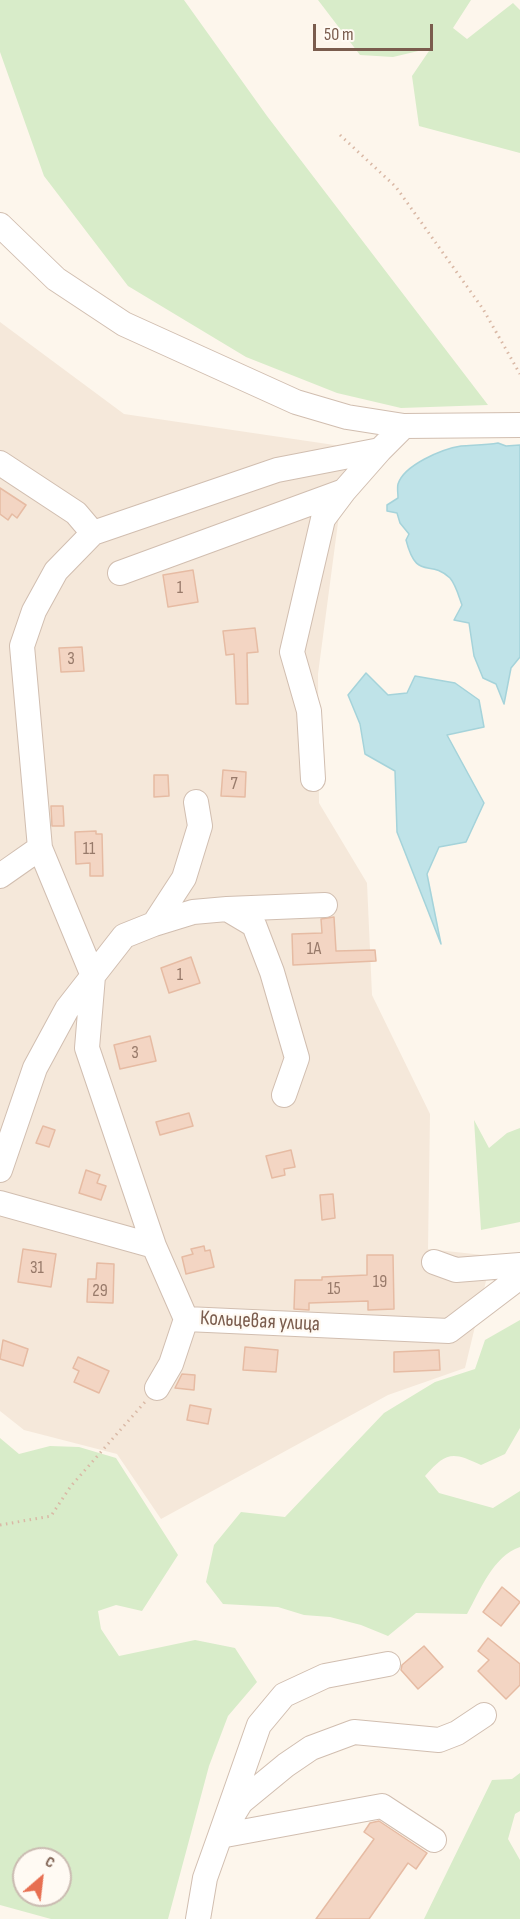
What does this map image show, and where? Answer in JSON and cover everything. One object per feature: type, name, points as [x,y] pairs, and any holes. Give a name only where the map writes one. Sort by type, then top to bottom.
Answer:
[{"type":"street","points":[[0,225],[56,279],[123,324],[296,402],[348,417],[405,426],[520,425]]},
{"type":"street","points":[[313,779],[309,711],[292,652],[323,519],[380,450],[405,426]]},
{"type":"street","points":[[93,976],[40,848],[11,645],[34,611],[56,571],[93,533],[277,470],[380,450]]},
{"type":"street","points":[[0,463],[76,513],[93,533]]},
{"type":"street","points":[[120,573],[344,491]]},
{"type":"street","points":[[154,924],[184,878],[200,826],[196,802]]},
{"type":"street","points":[[0,876],[40,848]]},
{"type":"street","points":[[0,1170],[35,1068],[67,1009],[124,936],[193,912],[325,905]]},
{"type":"street","points":[[227,909],[254,925],[272,972],[297,1058],[284,1095]]},
{"type":"street","name":"Кольцевая улица","points":[[93,976],[87,1048],[154,1246],[186,1319],[449,1331],[520,1277]]},
{"type":"street","points":[[0,1203],[154,1246]]},
{"type":"street","points":[[434,1262],[456,1270],[520,1265]]},
{"type":"street","points":[[157,1388],[171,1364],[186,1319]]},
{"type":"street","points":[[198,1919],[205,1878],[259,1725],[284,1695],[325,1676],[388,1664]]},
{"type":"street","points":[[220,1836],[241,1803],[286,1765],[311,1748],[354,1732],[439,1740],[457,1733],[484,1715]]},
{"type":"street","points":[[220,1836],[382,1806],[434,1840]]},
{"type":"path","points":[[340,135],[396,187],[483,309],[520,375]]},
{"type":"path","points":[[0,1525],[51,1516],[71,1486],[157,1388]]},
{"type":"shaded area","points":[[0,322],[124,414],[348,447],[318,674],[319,803],[367,883],[372,995],[430,1114],[428,1249],[492,1256],[465,1368],[388,1395],[161,1519],[117,1454],[24,1430],[0,1411]]},
{"type":"green space","points":[[0,0],[184,0],[267,116],[488,405],[401,408],[337,393],[246,357],[128,286],[44,176],[0,52]]},
{"type":"green space","points":[[318,0],[471,0],[453,28],[467,39],[513,3],[520,10],[520,153],[419,126],[412,76],[431,48],[393,57],[360,55]]},
{"type":"green space","points":[[474,1120],[489,1148],[507,1133],[520,1128],[520,1222],[481,1230]]},
{"type":"green space","points":[[520,1320],[520,1428],[505,1454],[481,1465],[463,1457],[450,1456],[439,1462],[425,1476],[439,1493],[493,1508],[520,1491],[520,1547],[502,1558],[495,1566],[467,1614],[416,1613],[388,1636],[361,1625],[330,1617],[304,1615],[278,1607],[223,1604],[206,1582],[214,1545],[241,1512],[285,1517],[384,1413],[435,1382],[475,1369],[485,1340]]},
{"type":"green space","points":[[0,1438],[19,1454],[50,1446],[79,1447],[116,1458],[178,1555],[142,1611],[116,1605],[98,1611],[101,1629],[119,1656],[195,1640],[235,1648],[257,1682],[228,1716],[209,1766],[168,1919],[51,1919],[0,1905]]},
{"type":"green space","points":[[520,1773],[520,1811],[515,1814],[508,1839],[520,1860],[520,1919],[424,1919],[492,1780],[512,1779]]},
{"type":"water","points":[[498,443],[506,446],[520,445],[520,657],[511,668],[504,704],[496,684],[483,678],[474,656],[469,623],[454,620],[462,605],[452,581],[443,572],[424,567],[415,561],[406,540],[409,534],[400,523],[397,513],[387,511],[387,505],[398,498],[398,486],[402,477],[416,464],[434,454],[453,448]]},
{"type":"water","points":[[366,673],[388,695],[407,693],[415,676],[455,683],[479,700],[484,727],[447,735],[484,803],[466,842],[439,847],[427,874],[441,944],[397,832],[395,771],[365,754],[360,724],[348,695]]},
{"type":"building","points":[[0,488],[26,505],[17,518],[12,514],[8,520],[0,514]]},
{"type":"building","points":[[193,570],[198,602],[168,607],[163,575]]},
{"type":"building","points":[[255,628],[258,652],[247,653],[248,704],[236,704],[234,654],[226,655],[223,631]]},
{"type":"building","points":[[82,647],[84,671],[61,672],[59,648]]},
{"type":"building","points":[[223,770],[246,772],[245,797],[221,796]]},
{"type":"building","points":[[154,775],[168,775],[169,796],[154,797]]},
{"type":"building","points":[[51,806],[63,806],[64,826],[52,826]]},
{"type":"building","points":[[96,831],[96,834],[102,834],[103,876],[90,876],[90,863],[76,864],[75,832]]},
{"type":"building","points":[[334,917],[336,951],[375,950],[376,961],[293,965],[292,934],[322,933],[321,919]]},
{"type":"building","points":[[191,957],[200,983],[169,993],[161,968]]},
{"type":"building","points":[[150,1036],[156,1061],[120,1069],[114,1045]]},
{"type":"building","points":[[189,1113],[193,1126],[160,1135],[156,1122]]},
{"type":"building","points":[[43,1126],[55,1130],[49,1147],[36,1143]]},
{"type":"building","points":[[291,1150],[295,1167],[284,1169],[285,1175],[272,1178],[266,1156]]},
{"type":"building","points":[[86,1170],[100,1175],[97,1183],[106,1186],[101,1200],[79,1193]]},
{"type":"building","points":[[333,1194],[335,1218],[322,1220],[320,1195]]},
{"type":"building","points":[[204,1246],[205,1251],[210,1250],[214,1267],[186,1274],[182,1257],[193,1254],[191,1249]]},
{"type":"building","points":[[23,1249],[56,1254],[51,1287],[18,1282]]},
{"type":"building","points":[[367,1255],[393,1255],[394,1309],[368,1310],[368,1301],[309,1303],[309,1310],[294,1309],[295,1280],[322,1280],[322,1277],[367,1275]]},
{"type":"building","points":[[97,1263],[114,1264],[113,1303],[87,1302],[88,1279],[96,1279]]},
{"type":"building","points":[[3,1340],[28,1349],[23,1366],[0,1359]]},
{"type":"building","points":[[245,1347],[278,1350],[276,1372],[243,1370]]},
{"type":"building","points":[[439,1350],[440,1370],[394,1372],[394,1352]]},
{"type":"building","points":[[78,1357],[109,1371],[99,1393],[74,1382],[79,1371],[73,1368]]},
{"type":"building","points":[[182,1374],[195,1375],[194,1390],[175,1388]]},
{"type":"building","points":[[190,1405],[211,1409],[208,1424],[187,1420]]},
{"type":"building","points":[[502,1587],[520,1602],[501,1626],[483,1612]]},
{"type":"building","points":[[488,1638],[520,1664],[520,1685],[506,1699],[478,1671],[489,1660],[478,1651]]},
{"type":"building","points":[[424,1646],[443,1667],[418,1689],[401,1670],[402,1665]]},
{"type":"building","points":[[379,1821],[427,1853],[416,1869],[408,1863],[369,1919],[316,1919],[374,1839],[364,1832],[370,1823]]}]
